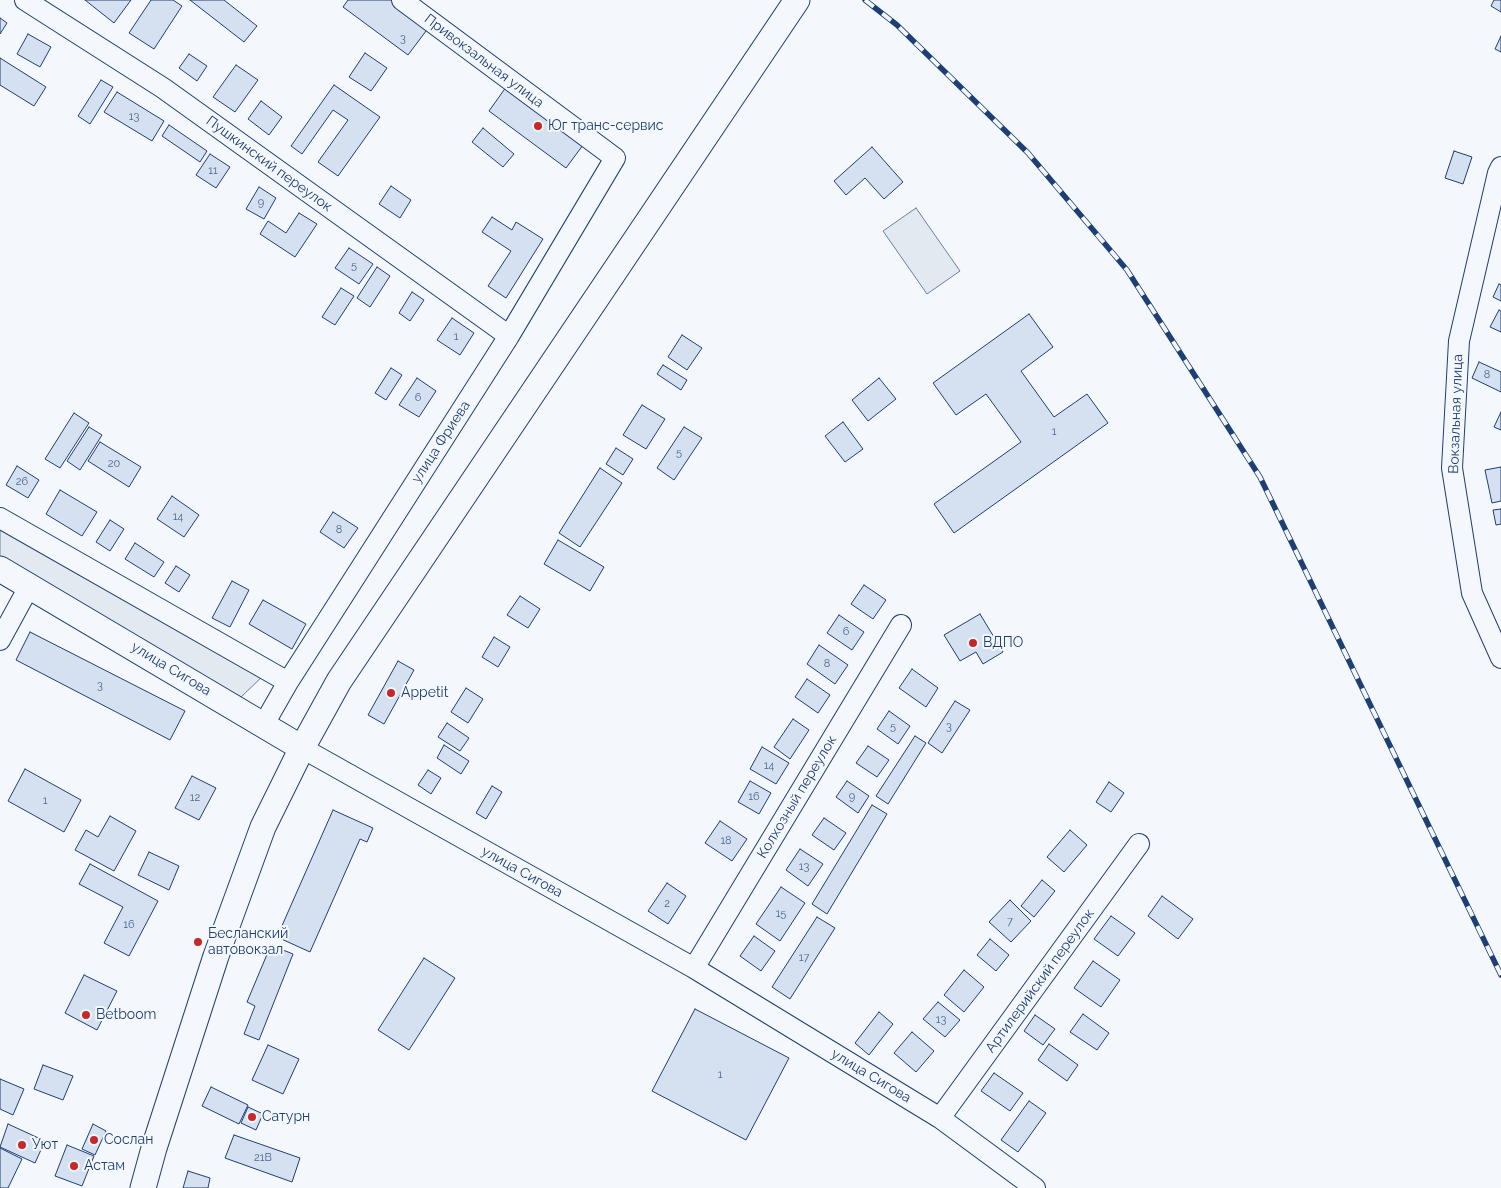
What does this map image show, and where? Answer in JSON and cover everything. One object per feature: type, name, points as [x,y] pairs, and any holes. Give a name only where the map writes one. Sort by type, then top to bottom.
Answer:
[{"type":"main road","points":[[143,1188],[154,1148],[216,956],[264,827],[302,748],[339,681],[797,0]]},
{"type":"main road","name":"улица Сигова","points":[[0,570],[30,585],[302,748]]},
{"type":"street","name":"Пушкинский переулок","points":[[25,0],[163,88],[509,336]]},
{"type":"street","name":"Привокзальная улица","points":[[402,0],[614,158]]},
{"type":"street","name":"улица Фриева","points":[[264,724],[288,682],[509,336],[614,158]]},
{"type":"street","name":"Вокзальная улица","points":[[1500,171],[1459,341],[1452,468],[1472,593],[1501,658]]},
{"type":"street","points":[[0,518],[288,682]]},
{"type":"street","points":[[0,640],[30,585]]},
{"type":"street","name":"Колхозный переулок","points":[[694,968],[901,625]]},
{"type":"street","name":"улица Сигова","points":[[302,748],[694,968],[940,1118],[1035,1188]]},
{"type":"street","name":"Артилерийский переулок","points":[[940,1118],[1139,844]]},
{"type":"shaded area","points":[[916,208],[960,271],[927,294],[883,231]]},
{"type":"shaded area","points":[[0,524],[265,674],[241,697],[0,565]]},
{"type":"building","points":[[85,0],[131,0],[114,23]]},
{"type":"building","points":[[151,0],[173,0],[182,6],[154,49],[129,33]]},
{"type":"building","points":[[190,0],[224,0],[257,26],[244,42]]},
{"type":"building","points":[[348,0],[400,0],[432,23],[408,55],[343,7]]},
{"type":"building","points":[[1494,0],[1501,0],[1501,12],[1491,6]]},
{"type":"building","points":[[0,18],[7,23],[0,34]]},
{"type":"building","points":[[28,34],[51,47],[40,67],[17,54]]},
{"type":"building","points":[[1501,36],[1501,52],[1495,49]]},
{"type":"building","points":[[365,53],[387,68],[371,91],[349,77]]},
{"type":"building","points":[[189,54],[207,66],[197,81],[179,68]]},
{"type":"building","points":[[0,58],[46,87],[34,106],[0,85]]},
{"type":"building","points":[[236,65],[258,80],[235,112],[213,97]]},
{"type":"building","points":[[101,80],[113,87],[90,124],[78,116]]},
{"type":"building","name":"Юг транс-сервис","points":[[509,83],[586,141],[566,168],[489,111]]},
{"type":"building","points":[[334,85],[380,117],[338,176],[318,162],[348,120],[333,110],[302,154],[291,146]]},
{"type":"building","points":[[117,92],[164,121],[152,141],[104,112]]},
{"type":"building","points":[[261,101],[282,117],[269,135],[248,119]]},
{"type":"building","points":[[169,125],[207,151],[200,162],[162,136]]},
{"type":"building","points":[[483,128],[514,154],[503,167],[472,142]]},
{"type":"building","points":[[872,147],[903,182],[884,199],[865,178],[846,195],[834,181]]},
{"type":"building","points":[[1454,151],[1472,157],[1463,184],[1445,178]]},
{"type":"building","points":[[210,154],[230,167],[216,188],[196,175]]},
{"type":"building","points":[[391,186],[411,200],[400,218],[379,204]]},
{"type":"building","points":[[259,187],[276,198],[264,219],[246,209]]},
{"type":"building","points":[[299,213],[317,224],[295,257],[260,234],[268,221],[286,233]]},
{"type":"building","points":[[492,217],[512,230],[516,222],[543,239],[506,298],[488,286],[511,251],[482,232]]},
{"type":"building","points":[[349,248],[373,264],[359,284],[335,268]]},
{"type":"building","points":[[377,267],[390,276],[370,307],[357,298]]},
{"type":"building","points":[[1499,284],[1501,285],[1501,301],[1493,297]]},
{"type":"building","points":[[341,288],[354,296],[335,325],[322,317]]},
{"type":"building","points":[[412,292],[424,300],[410,321],[399,313]]},
{"type":"building","points":[[1499,310],[1501,311],[1501,332],[1490,327]]},
{"type":"building","points":[[1029,314],[1053,347],[1021,371],[1054,417],[1087,394],[1108,423],[954,533],[934,504],[1021,442],[986,394],[956,415],[933,383]]},
{"type":"building","points":[[452,318],[474,333],[460,355],[437,340]]},
{"type":"building","points":[[682,335],[702,348],[687,370],[668,357]]},
{"type":"building","points":[[1479,362],[1501,372],[1501,392],[1472,378]]},
{"type":"building","points":[[663,365],[687,380],[681,390],[657,374]]},
{"type":"building","points":[[391,368],[402,375],[386,400],[375,393]]},
{"type":"building","points":[[417,378],[436,391],[419,417],[399,405]]},
{"type":"building","points":[[879,378],[896,399],[868,421],[852,400]]},
{"type":"building","points":[[642,405],[665,419],[646,449],[623,435]]},
{"type":"building","points":[[1501,412],[1501,430],[1494,427]]},
{"type":"building","points":[[74,413],[89,423],[60,468],[45,459]]},
{"type":"building","points":[[843,422],[863,449],[845,462],[825,436]]},
{"type":"building","points":[[89,427],[102,435],[80,470],[67,461]]},
{"type":"building","points":[[684,427],[702,438],[674,480],[657,468]]},
{"type":"building","points":[[100,442],[141,467],[129,487],[88,461]]},
{"type":"building","points":[[616,448],[633,459],[623,475],[606,464]]},
{"type":"building","points":[[17,466],[39,480],[28,498],[6,485]]},
{"type":"building","points":[[1501,467],[1501,501],[1492,503],[1485,470]]},
{"type":"building","points":[[600,468],[622,483],[580,547],[559,533]]},
{"type":"building","points":[[60,490],[97,512],[82,536],[46,514]]},
{"type":"building","points":[[172,496],[199,515],[184,537],[157,519]]},
{"type":"building","points":[[1501,509],[1501,524],[1496,525],[1493,510]]},
{"type":"building","points":[[333,512],[358,528],[344,548],[320,532]]},
{"type":"building","points":[[110,520],[124,529],[110,551],[96,542]]},
{"type":"building","points":[[558,540],[604,567],[590,591],[544,564]]},
{"type":"building","points":[[135,543],[164,562],[154,577],[125,559]]},
{"type":"building","points":[[176,566],[190,575],[179,592],[165,583]]},
{"type":"building","points":[[232,581],[249,590],[230,627],[212,618]]},
{"type":"building","points":[[864,585],[886,600],[873,619],[851,604]]},
{"type":"building","points":[[520,596],[540,609],[528,628],[507,615]]},
{"type":"building","points":[[263,600],[306,624],[292,649],[249,624]]},
{"type":"building","name":"ВДПО","points":[[980,614],[1003,652],[983,664],[976,652],[960,661],[944,635]]},
{"type":"building","points":[[839,615],[864,632],[852,650],[827,633]]},
{"type":"building","points":[[30,632],[185,711],[170,740],[16,660]]},
{"type":"building","points":[[494,637],[510,647],[498,667],[482,657]]},
{"type":"building","points":[[819,645],[848,665],[835,684],[807,664]]},
{"type":"building","name":"Appetit","points":[[398,661],[414,670],[384,724],[368,715]]},
{"type":"building","points":[[912,669],[938,688],[926,707],[899,688]]},
{"type":"building","points":[[807,679],[830,695],[818,713],[795,697]]},
{"type":"building","points":[[466,688],[483,699],[468,723],[451,712]]},
{"type":"building","points":[[955,701],[970,710],[942,753],[928,743]]},
{"type":"building","points":[[889,711],[910,726],[898,744],[877,729]]},
{"type":"building","points":[[793,719],[809,730],[790,759],[774,747]]},
{"type":"building","points":[[447,723],[469,738],[460,751],[438,737]]},
{"type":"building","points":[[915,736],[926,743],[888,804],[876,796]]},
{"type":"building","points":[[444,745],[469,761],[461,774],[437,758]]},
{"type":"building","points":[[868,746],[889,760],[877,777],[856,763]]},
{"type":"building","points":[[762,747],[789,763],[776,784],[750,769]]},
{"type":"building","points":[[25,769],[81,800],[64,832],[8,801]]},
{"type":"building","points":[[428,770],[441,778],[431,794],[418,785]]},
{"type":"building","points":[[192,776],[216,788],[199,820],[175,808]]},
{"type":"building","points":[[750,781],[771,793],[759,814],[738,802]]},
{"type":"building","points":[[847,781],[869,796],[858,813],[836,797]]},
{"type":"building","points":[[1109,782],[1124,793],[1111,812],[1096,802]]},
{"type":"building","points":[[492,786],[502,792],[486,819],[476,813]]},
{"type":"building","points":[[872,805],[887,814],[827,914],[812,904]]},
{"type":"building","points":[[333,810],[373,828],[367,842],[360,839],[310,952],[277,937]]},
{"type":"building","points":[[110,816],[136,831],[114,871],[75,850],[86,830],[98,837]]},
{"type":"building","points":[[824,818],[846,833],[834,850],[812,835]]},
{"type":"building","points":[[720,821],[747,839],[732,861],[705,843]]},
{"type":"building","points":[[1070,830],[1087,845],[1064,872],[1047,857]]},
{"type":"building","points":[[800,849],[823,864],[808,886],[786,870]]},
{"type":"building","points":[[149,852],[179,866],[169,890],[138,875]]},
{"type":"building","points":[[90,864],[158,901],[129,956],[104,943],[123,907],[79,884]]},
{"type":"building","points":[[1042,880],[1055,891],[1034,917],[1021,906]]},
{"type":"building","points":[[667,883],[686,896],[668,924],[648,911]]},
{"type":"building","points":[[781,887],[805,903],[780,941],[756,924]]},
{"type":"building","points":[[1162,896],[1193,919],[1178,939],[1148,916]]},
{"type":"building","points":[[1010,900],[1031,921],[1011,942],[989,922]]},
{"type":"building","points":[[1111,916],[1135,933],[1118,956],[1094,939]]},
{"type":"building","points":[[817,917],[835,928],[790,999],[772,987]]},
{"type":"building","points":[[754,936],[775,951],[761,971],[740,956]]},
{"type":"building","points":[[990,939],[1009,955],[996,971],[977,955]]},
{"type":"building","points":[[278,948],[293,954],[259,1040],[244,1034],[255,1006],[247,1002],[268,952],[276,954]]},
{"type":"building","points":[[424,958],[455,978],[409,1050],[378,1030]]},
{"type":"building","points":[[1093,961],[1120,980],[1101,1007],[1074,988]]},
{"type":"building","points":[[964,970],[984,987],[964,1012],[944,995]]},
{"type":"building","points":[[84,975],[117,991],[97,1030],[65,1013]]},
{"type":"building","points":[[938,1002],[960,1020],[945,1037],[923,1019]]},
{"type":"building","points":[[695,1009],[789,1058],[746,1140],[652,1091]]},
{"type":"building","points":[[879,1012],[893,1024],[869,1055],[855,1043]]},
{"type":"building","points":[[1083,1014],[1109,1033],[1097,1050],[1070,1032]]},
{"type":"building","points":[[1035,1015],[1055,1029],[1043,1045],[1024,1031]]},
{"type":"building","points":[[912,1032],[934,1051],[916,1072],[894,1053]]},
{"type":"building","points":[[1049,1044],[1078,1065],[1067,1081],[1038,1060]]},
{"type":"building","points":[[268,1045],[299,1059],[283,1094],[252,1080]]},
{"type":"building","points":[[43,1065],[73,1076],[63,1100],[34,1089]]},
{"type":"building","points":[[994,1073],[1023,1093],[1010,1111],[981,1091]]},
{"type":"building","points":[[0,1079],[24,1089],[13,1115],[0,1109]]},
{"type":"building","points":[[211,1087],[248,1105],[239,1124],[202,1106]]},
{"type":"building","points":[[1029,1101],[1046,1113],[1018,1152],[1001,1140]]},
{"type":"building","points":[[248,1107],[263,1114],[256,1130],[241,1123]]},
{"type":"building","name":"Уют","points":[[8,1124],[45,1141],[35,1163],[0,1147]]},
{"type":"building","name":"Сослан","points":[[93,1124],[106,1131],[95,1155],[82,1149]]},
{"type":"building","points":[[234,1135],[300,1158],[292,1182],[225,1158]]},
{"type":"building","name":"Астам","points":[[67,1145],[94,1156],[82,1186],[55,1176]]},
{"type":"building","points":[[0,1148],[22,1159],[8,1188],[0,1188]]},
{"type":"building","points":[[188,1171],[210,1178],[208,1188],[183,1188]]},
{"type":"railway","points":[[865,0],[897,25],[1028,153],[1127,270],[1260,477],[1501,975]]},
{"type":"place","name":"Юг транс-сервис","points":[[538,126]]},
{"type":"place","name":"ВДПО","points":[[973,643]]},
{"type":"place","name":"Appetit","points":[[391,693]]},
{"type":"place","name":"Бесланский автовокзал","points":[[198,942]]},
{"type":"place","name":"Betboom","points":[[86,1015]]},
{"type":"place","name":"Сатурн","points":[[252,1117]]},
{"type":"place","name":"Сослан","points":[[94,1140]]},
{"type":"place","name":"Уют","points":[[22,1145]]},
{"type":"place","name":"Астам","points":[[74,1166]]}]
